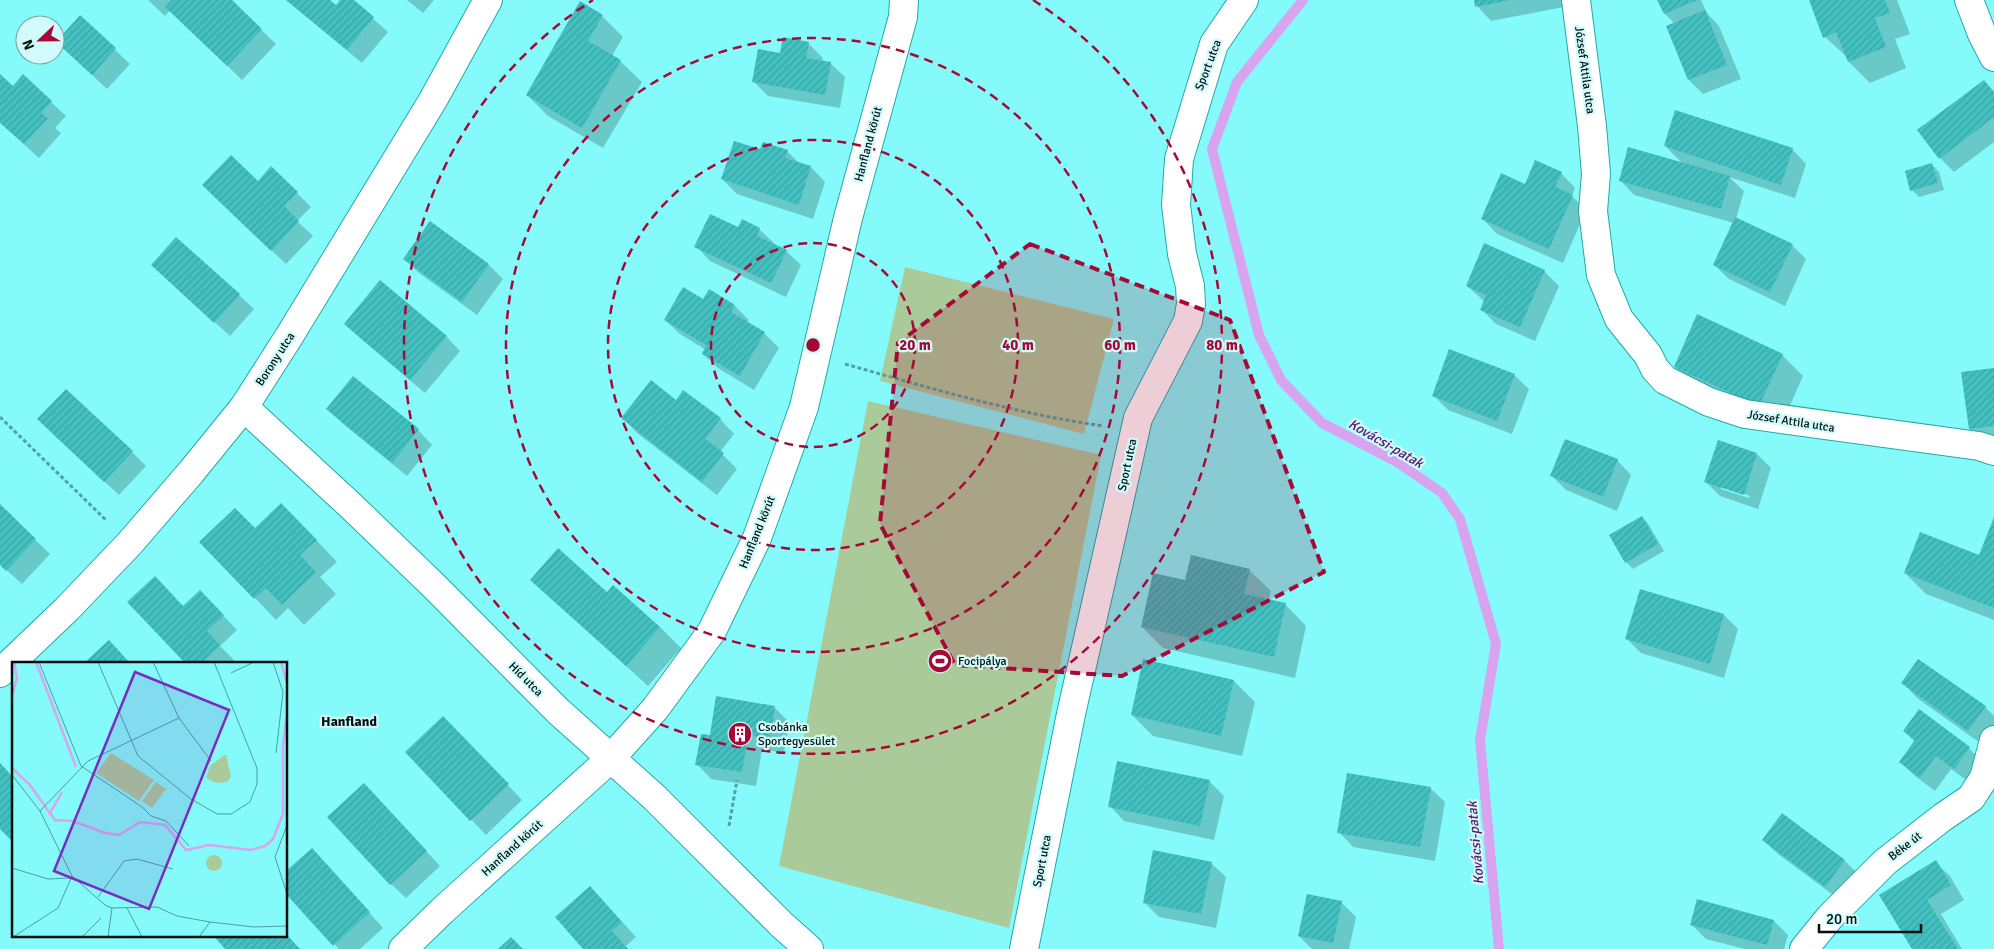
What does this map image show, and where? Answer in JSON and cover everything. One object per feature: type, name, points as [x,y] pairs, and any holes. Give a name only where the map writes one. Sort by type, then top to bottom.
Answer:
[{"type":"street","name":"Borony utca","points":[[0,673],[67,609],[130,543],[244,407],[414,132],[488,0]]},
{"type":"street","name":"Hanfland körút","points":[[403,949],[442,911],[610,759],[655,709],[712,631],[757,538],[804,407],[848,218],[903,17],[904,0]]},
{"type":"street","name":"Sport utca","points":[[1024,949],[1071,714],[1134,430],[1138,418],[1188,322],[1191,304],[1190,286],[1182,254],[1176,205],[1178,159],[1214,44],[1244,0]]},
{"type":"street","name":"József Attila utca","points":[[1576,0],[1592,126],[1596,174],[1593,211],[1601,275],[1618,319],[1648,355],[1655,369],[1665,380],[1709,402],[1745,414],[1979,446],[1994,451]]},
{"type":"street","points":[[1969,0],[1982,34],[1994,57]]},
{"type":"street","name":"Híd utca","points":[[244,407],[371,525],[558,711],[654,797],[782,925],[809,949]]},
{"type":"street","name":"Béke út","points":[[1804,949],[1830,917],[1885,862],[1991,781],[1994,740]]},
{"type":"path","points":[[816,353],[844,363],[946,392],[1077,422],[1134,430]]},
{"type":"path","points":[[0,417],[130,543]]},
{"type":"path","points":[[723,867],[737,780]]},
{"type":"highlighted area","points":[[1030,244],[1230,320],[1324,572],[1122,676],[955,665],[880,524],[898,343]]},
{"type":"green space","points":[[905,267],[1114,319],[1084,434],[880,381]]},
{"type":"green space","name":"Focipálya","points":[[868,401],[1101,455],[1009,928],[779,866]]},
{"type":"building","points":[[172,0],[232,0],[262,29],[227,66],[165,7]]},
{"type":"building","points":[[286,0],[330,0],[336,5],[340,0],[354,0],[374,17],[347,50]]},
{"type":"building","points":[[1474,0],[1507,0],[1507,1],[1475,7]]},
{"type":"building","points":[[1657,0],[1697,0],[1664,14]]},
{"type":"building","points":[[1809,0],[1885,0],[1890,13],[1875,18],[1886,47],[1848,62],[1836,32],[1823,38]]},
{"type":"building","points":[[580,1],[603,15],[588,41],[621,60],[582,128],[526,95]]},
{"type":"building","points":[[1705,10],[1727,65],[1688,80],[1666,26]]},
{"type":"building","points":[[80,15],[116,48],[92,75],[65,50],[65,32]]},
{"type":"building","points":[[783,37],[809,42],[806,58],[831,62],[825,95],[752,82],[758,49],[780,53]]},
{"type":"building","points":[[0,74],[13,86],[23,74],[52,101],[41,113],[48,118],[24,144],[0,123]]},
{"type":"building","points":[[1984,80],[1994,93],[1994,117],[1939,159],[1917,130]]},
{"type":"building","points":[[1675,110],[1793,148],[1781,185],[1664,146]]},
{"type":"building","points":[[734,141],[760,149],[763,142],[788,150],[785,158],[811,166],[799,205],[721,179]]},
{"type":"building","points":[[1628,147],[1730,176],[1721,209],[1619,181]]},
{"type":"building","points":[[231,155],[258,181],[271,166],[298,192],[284,206],[299,221],[271,251],[202,185]]},
{"type":"building","points":[[1535,160],[1562,172],[1555,187],[1573,195],[1549,249],[1481,219],[1501,173],[1525,184]]},
{"type":"building","points":[[1932,163],[1938,183],[1910,191],[1905,171]]},
{"type":"building","points":[[710,214],[738,227],[742,219],[760,228],[757,236],[787,250],[771,283],[694,247]]},
{"type":"building","points":[[1735,217],[1793,244],[1770,292],[1713,265]]},
{"type":"building","points":[[430,221],[489,264],[462,302],[403,259]]},
{"type":"building","points":[[176,237],[240,294],[214,323],[151,265]]},
{"type":"building","points":[[1484,243],[1545,270],[1520,327],[1480,310],[1486,295],[1466,286]]},
{"type":"building","points":[[380,280],[447,336],[410,380],[344,324]]},
{"type":"building","points":[[683,287],[703,299],[709,289],[735,305],[731,312],[765,332],[740,376],[702,354],[706,345],[664,320]]},
{"type":"building","points":[[1697,314],[1783,354],[1759,406],[1674,367]]},
{"type":"building","points":[[1449,349],[1515,374],[1497,421],[1432,396]]},
{"type":"building","points":[[1994,368],[1994,426],[1969,429],[1961,372]]},
{"type":"building","points":[[353,376],[419,429],[392,463],[326,409]]},
{"type":"building","points":[[651,380],[676,400],[683,390],[721,418],[705,439],[724,453],[702,482],[621,418]]},
{"type":"building","points":[[66,389],[133,451],[104,482],[37,419]]},
{"type":"building","points":[[1565,439],[1618,459],[1603,497],[1550,476]]},
{"type":"building","points":[[1718,440],[1757,453],[1744,495],[1704,482]]},
{"type":"building","points":[[281,503],[317,540],[300,555],[316,572],[282,605],[266,588],[254,599],[199,542],[235,508],[255,528]]},
{"type":"building","points":[[0,504],[36,539],[6,571],[0,565]]},
{"type":"building","points":[[1642,516],[1658,544],[1625,563],[1609,535]]},
{"type":"building","points":[[1994,517],[1994,608],[1904,573],[1920,532],[1979,555]]},
{"type":"building","points":[[558,548],[607,592],[613,585],[660,627],[626,666],[530,580]]},
{"type":"building","points":[[1191,555],[1250,569],[1244,594],[1286,603],[1274,657],[1141,627],[1153,573],[1185,580]]},
{"type":"building","points":[[155,576],[183,606],[200,590],[224,615],[207,631],[220,645],[203,662],[184,662],[127,602]]},
{"type":"building","points":[[1640,589],[1724,614],[1710,664],[1625,639]]},
{"type":"building","points":[[109,640],[129,662],[85,662]]},
{"type":"building","points":[[1143,659],[1234,680],[1221,736],[1131,715]]},
{"type":"building","points":[[1918,659],[1986,706],[1968,731],[1901,683]]},
{"type":"building","name":"Csobánka Sportegyesület","points":[[716,696],[775,706],[770,739],[748,735],[742,772],[695,765],[701,734],[710,735]]},
{"type":"building","points":[[1919,709],[1970,747],[1954,769],[1936,756],[1920,778],[1899,762],[1915,740],[1903,731]]},
{"type":"building","points":[[443,716],[509,784],[470,821],[405,752]]},
{"type":"building","points":[[1117,761],[1210,780],[1200,826],[1108,807]]},
{"type":"building","points":[[0,763],[12,776],[12,841],[0,829]]},
{"type":"building","points":[[1347,773],[1431,787],[1420,847],[1337,833]]},
{"type":"building","points":[[364,783],[427,851],[390,885],[327,817]]},
{"type":"building","points":[[1782,813],[1845,860],[1825,887],[1762,840]]},
{"type":"building","points":[[312,848],[370,912],[333,946],[288,896],[288,869]]},
{"type":"building","points":[[1153,850],[1212,862],[1201,914],[1143,903]]},
{"type":"building","points":[[1936,860],[1951,885],[1927,900],[1958,949],[1912,949],[1879,895]]},
{"type":"building","points":[[590,886],[622,922],[612,931],[628,949],[583,949],[555,917]]},
{"type":"building","points":[[1307,894],[1342,901],[1333,943],[1298,936]]},
{"type":"building","points":[[1697,899],[1774,920],[1767,945],[1690,925]]},
{"type":"building","points":[[214,936],[288,936],[300,949],[225,949]]},
{"type":"building","points":[[511,937],[523,949],[498,949]]},
{"type":"waterway","name":"Kovácsi-patak","points":[[1303,0],[1237,82],[1212,149],[1259,335],[1281,380],[1322,423],[1397,462],[1442,493],[1460,519],[1496,644],[1480,740],[1499,949]]},
{"type":"place","name":"Focipálya","points":[[940,661]]},
{"type":"place","name":"Csobánka Sportegyesület","points":[[740,734]]},
{"type":"district","name":"Hanfland","points":[[349,721]]}]
